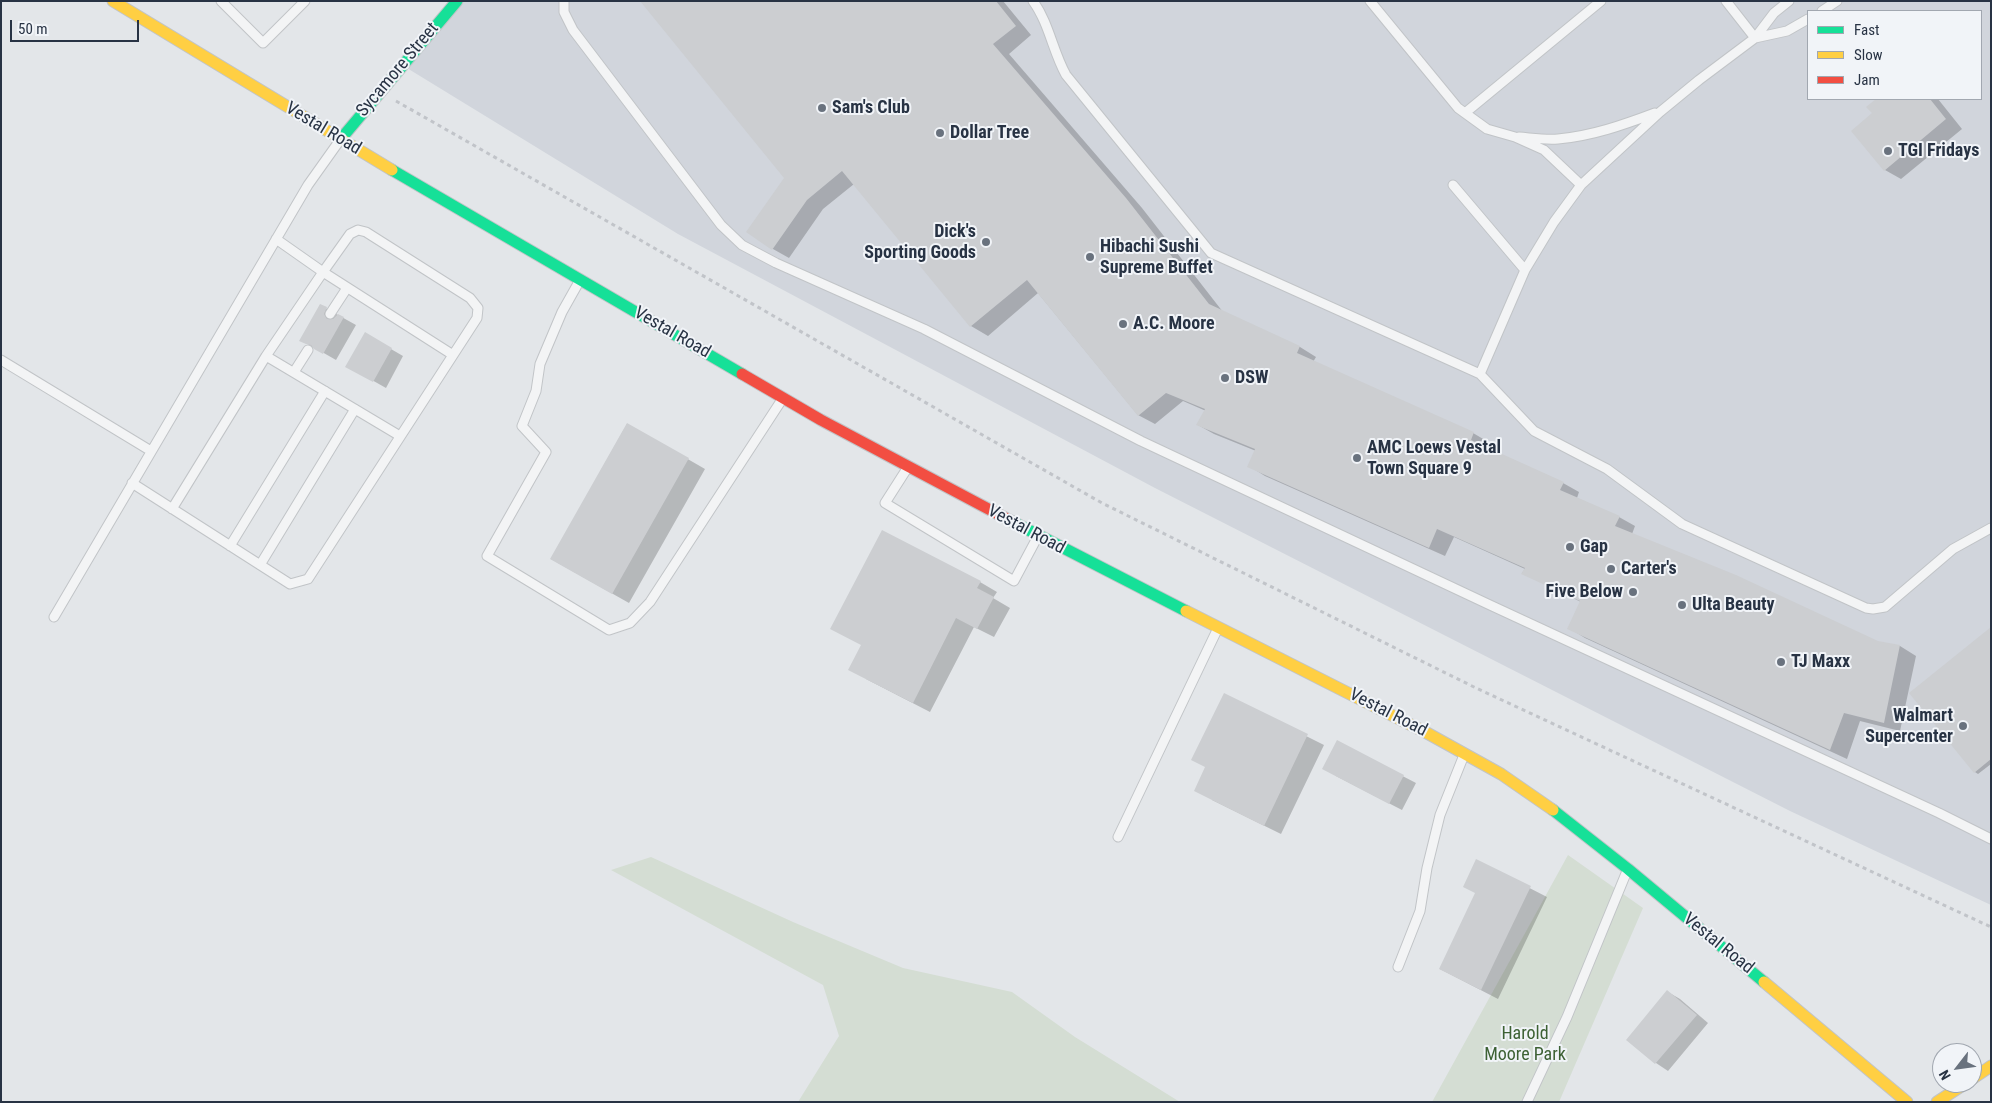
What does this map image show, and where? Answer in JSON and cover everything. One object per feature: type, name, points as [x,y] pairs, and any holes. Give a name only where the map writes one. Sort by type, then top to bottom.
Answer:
[{"type":"street","name":"Vestal Road","points":[[113,1],[340,140],[783,398],[1038,536],[1466,753],[1530,793],[1628,869],[1906,1102]]},
{"type":"street","name":"Sycamore Street","points":[[340,140],[457,1]]},
{"type":"street","points":[[1937,1102],[1951,1093]]},
{"type":"lane","points":[[221,1],[263,43],[299,3]]},
{"type":"lane","points":[[564,1],[564,12],[573,30],[721,225],[742,245],[776,263],[924,329],[1150,446],[1930,808],[1991,839]]},
{"type":"lane","points":[[1033,1],[1041,12],[1058,61],[1066,75],[1211,253],[1480,374],[1534,431],[1607,469],[1682,524],[1866,608],[1873,609],[1885,607],[1952,549],[1991,528]]},
{"type":"lane","points":[[1370,1],[1458,108],[1487,129],[1514,137],[1544,150],[1581,185]]},
{"type":"lane","points":[[1464,113],[1601,1]]},
{"type":"lane","points":[[1726,1],[1755,38]]},
{"type":"lane","points":[[1480,374],[1525,270],[1554,222],[1581,185],[1660,112],[1755,38],[1774,13],[1789,1]]},
{"type":"lane","points":[[1823,10],[1836,1]]},
{"type":"lane","points":[[1755,38],[1787,31],[1807,20]]},
{"type":"lane","points":[[1514,137],[1557,139],[1590,134],[1612,129],[1660,112]]},
{"type":"lane","points":[[54,617],[308,185],[340,140]]},
{"type":"lane","points":[[1453,185],[1525,270]]},
{"type":"lane","points":[[132,483],[172,509],[290,584],[308,579],[477,318],[478,308],[470,298],[366,232],[358,230],[350,234],[266,356],[172,509]]},
{"type":"lane","points":[[276,239],[347,288],[453,355]]},
{"type":"lane","points":[[580,280],[562,312],[540,364],[536,391],[522,426],[546,452],[487,556],[609,630],[630,623],[650,602],[783,398]]},
{"type":"lane","points":[[330,314],[347,288]]},
{"type":"lane","points":[[294,372],[308,350]]},
{"type":"lane","points":[[266,356],[400,436]]},
{"type":"lane","points":[[1,360],[151,451]]},
{"type":"lane","points":[[230,546],[325,391]]},
{"type":"lane","points":[[260,565],[355,409]]},
{"type":"lane","points":[[908,467],[885,503],[1014,581],[1038,536]]},
{"type":"lane","points":[[1118,837],[1218,628]]},
{"type":"lane","points":[[1398,967],[1420,910],[1427,868],[1440,815],[1466,753]]},
{"type":"lane","points":[[1526,1102],[1567,1017],[1628,869]]},
{"type":"path","points":[[396,101],[1102,503],[1476,688],[1991,927]]},
{"type":"shaded area","points":[[457,1],[1991,1],[1991,905],[1790,811],[1155,488],[678,234],[402,65]]},
{"type":"green space","name":"Harold Moore Park","points":[[1568,855],[1643,908],[1559,1102],[1432,1102]]},
{"type":"green space","points":[[651,857],[793,922],[903,968],[1012,992],[1075,1037],[1180,1102],[798,1102],[839,1036],[823,985],[611,870]]},
{"type":"building","points":[[640,1],[996,1],[1016,26],[993,44],[1126,198],[1209,304],[1300,346],[1297,353],[1474,432],[1471,440],[1564,482],[1560,490],[1620,516],[1615,526],[1736,575],[1878,641],[1900,645],[1884,723],[1844,713],[1830,750],[1567,629],[1580,601],[1521,574],[1525,568],[1437,529],[1429,548],[1247,467],[1255,449],[1196,425],[1205,409],[1166,393],[1138,416],[1027,280],[970,327],[842,171],[807,200],[772,250],[746,232],[784,178]]},
{"type":"building","name":"TGI Fridays","points":[[1875,100],[1931,100],[1946,119],[1884,171],[1851,131],[1872,113],[1866,107]]},
{"type":"building","points":[[320,304],[327,307],[324,314],[327,319],[333,319],[338,314],[344,317],[323,354],[311,345],[299,341]]},
{"type":"building","points":[[365,332],[392,348],[373,382],[345,367]]},
{"type":"building","points":[[627,423],[689,458],[612,594],[550,559]]},
{"type":"building","points":[[882,530],[981,581],[977,588],[994,597],[977,629],[956,618],[913,703],[848,670],[861,645],[830,629]]},
{"type":"building","name":"Walmart Supercenter","points":[[1991,627],[1991,759],[1974,773],[1909,693]]},
{"type":"building","points":[[1224,693],[1308,734],[1264,826],[1194,791],[1205,767],[1191,760]]},
{"type":"building","points":[[1337,740],[1404,775],[1389,804],[1322,769]]},
{"type":"building","points":[[1476,859],[1531,886],[1481,990],[1439,969],[1475,893],[1463,887]]},
{"type":"building","points":[[1667,990],[1697,1015],[1655,1064],[1626,1040]]},
{"type":"traffic: fast","points":[[340,140],[457,1]]},
{"type":"traffic: fast","points":[[392,170],[742,374]]},
{"type":"traffic: fast","points":[[1011,521],[1186,611]]},
{"type":"traffic: fast","points":[[1553,810],[1628,869],[1764,982]]},
{"type":"traffic: slow","points":[[113,1],[392,170]]},
{"type":"traffic: slow","points":[[1186,611],[1427,733],[1501,774],[1553,810]]},
{"type":"traffic: slow","points":[[1764,982],[1907,1102]]},
{"type":"traffic: slow","points":[[1982,1072],[1991,1066]]},
{"type":"traffic: slow","points":[[1937,1102],[1951,1093]]},
{"type":"traffic: jam","points":[[742,374],[821,420],[1011,521]]},
{"type":"place","name":"Sam's Club","points":[[822,108]]},
{"type":"place","name":"Dollar Tree","points":[[940,133]]},
{"type":"place","name":"TGI Fridays","points":[[1888,151]]},
{"type":"place","name":"Dick's Sporting Goods","points":[[986,242]]},
{"type":"place","name":"Hibachi Sushi Supreme Buffet","points":[[1090,257]]},
{"type":"place","name":"A.C. Moore","points":[[1123,324]]},
{"type":"place","name":"DSW","points":[[1225,378]]},
{"type":"place","name":"AMC Loews Vestal Town Square 9","points":[[1357,458]]},
{"type":"place","name":"Gap","points":[[1570,547]]},
{"type":"place","name":"Carter's","points":[[1611,569]]},
{"type":"place","name":"Five Below","points":[[1633,592]]},
{"type":"place","name":"Ulta Beauty","points":[[1682,605]]},
{"type":"place","name":"TJ Maxx","points":[[1781,662]]},
{"type":"place","name":"Walmart Supercenter","points":[[1963,726]]}]
